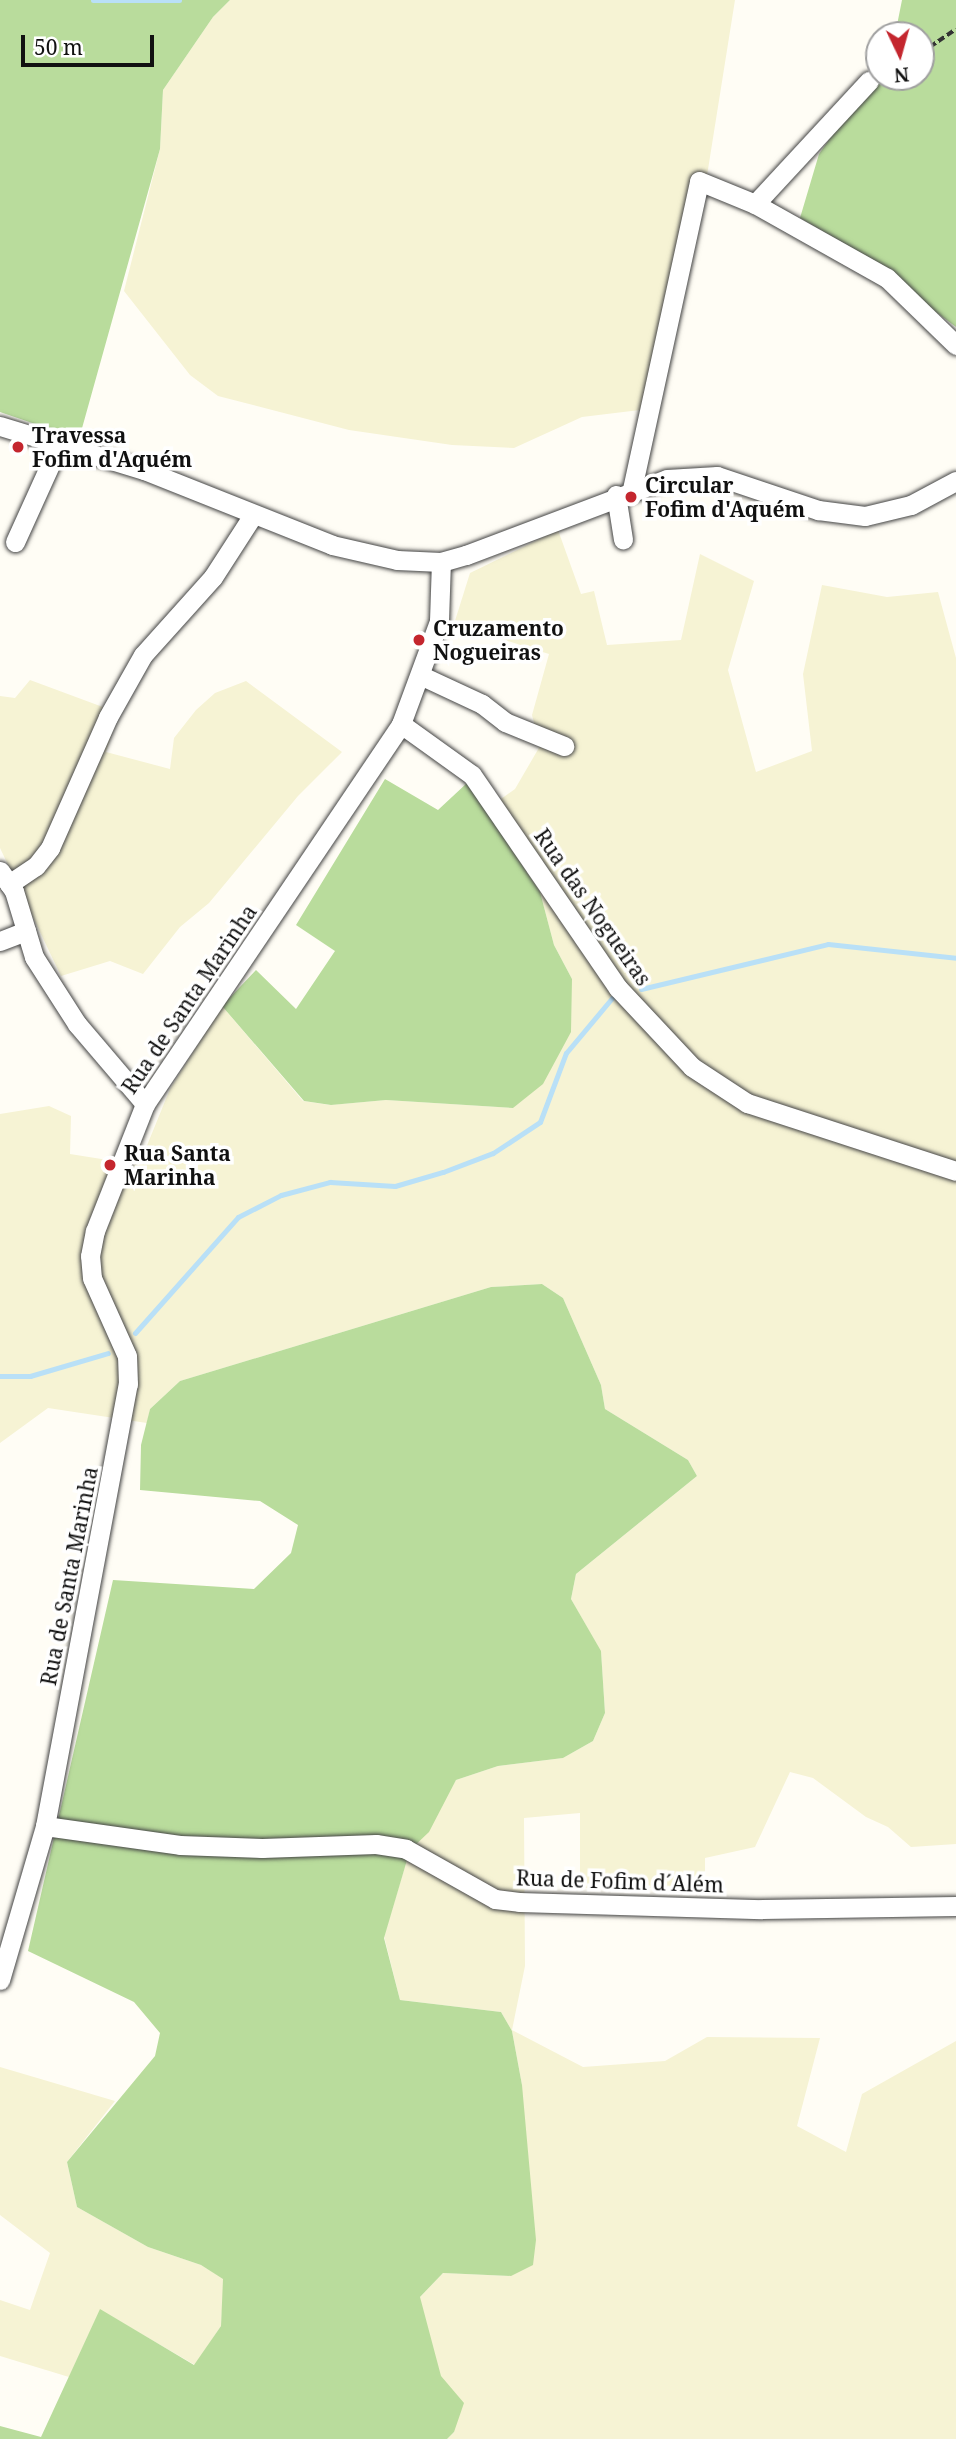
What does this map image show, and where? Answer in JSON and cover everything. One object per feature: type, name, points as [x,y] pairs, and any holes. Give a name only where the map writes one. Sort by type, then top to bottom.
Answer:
[{"type":"street","points":[[755,204],[865,85]]},
{"type":"street","points":[[623,540],[624,492],[699,181],[755,204],[887,278],[956,345]]},
{"type":"street","points":[[0,426],[58,447],[144,470],[253,516],[332,545],[397,560],[441,562],[624,492],[667,479],[717,476],[818,510],[865,516],[911,505],[956,481]]},
{"type":"street","points":[[15,542],[58,447]]},
{"type":"street","points":[[145,1104],[77,1024],[34,957],[5,877],[36,866],[50,848],[108,717],[143,655],[213,576],[253,516]]},
{"type":"street","name":"Rua de Santa Marinha","points":[[0,1980],[45,1826],[128,1384],[127,1356],[98,1298],[90,1256],[145,1104],[401,724],[422,676],[441,608],[441,562]]},
{"type":"street","points":[[422,676],[482,704],[505,722],[564,746]]},
{"type":"street","name":"Rua das Nogueiras","points":[[401,724],[472,775],[618,988],[692,1067],[747,1103],[956,1171]]},
{"type":"street","points":[[0,942],[26,931]]},
{"type":"street","name":"Rua de Fofim d´Além","points":[[45,1826],[180,1845],[262,1848],[376,1844],[406,1849],[495,1899],[519,1902],[762,1909],[956,1906]]},
{"type":"path","points":[[935,43],[956,29]]},
{"type":"shaded area","points":[[230,0],[735,0],[702,207],[648,409],[582,417],[514,448],[452,445],[349,430],[218,396],[190,375],[124,291],[160,149],[163,90],[213,17]]},
{"type":"shaded area","points":[[558,530],[581,594],[594,591],[607,645],[681,640],[700,554],[754,581],[728,670],[756,772],[812,751],[803,674],[822,585],[887,597],[938,592],[956,658],[956,1844],[911,1847],[888,1827],[866,1817],[813,1778],[790,1772],[755,1847],[705,1858],[705,1888],[580,1888],[580,1813],[524,1818],[525,1966],[512,2030],[583,2067],[665,2061],[707,2037],[820,2038],[797,2126],[846,2152],[862,2094],[956,2041],[956,2439],[447,2439],[454,2432],[420,2352],[419,2298],[443,2273],[511,2276],[522,2085],[512,2031],[501,2012],[400,2000],[384,1936],[410,1850],[456,1780],[498,1766],[563,1758],[593,1741],[605,1713],[601,1652],[571,1599],[576,1574],[697,1476],[688,1460],[605,1409],[601,1385],[563,1298],[542,1284],[491,1287],[180,1381],[150,1409],[147,1423],[48,1408],[0,1443],[0,1114],[49,1106],[71,1116],[70,1154],[139,1165],[170,1089],[222,1006],[303,1101],[330,1105],[386,1100],[513,1108],[572,979],[554,945],[540,892],[484,811],[515,789],[540,746],[532,715],[549,654],[454,624],[470,573]]},
{"type":"shaded area","points":[[30,680],[119,713],[106,752],[170,769],[174,738],[196,710],[215,693],[246,681],[342,752],[298,796],[209,903],[180,927],[143,974],[110,961],[61,976],[0,848],[0,696],[15,698]]},
{"type":"shaded area","points":[[0,2067],[115,2101],[67,2162],[77,2207],[148,2247],[201,2265],[224,2279],[221,2326],[195,2365],[100,2310],[69,2377],[0,2356],[0,2300],[30,2310],[50,2253],[0,2215]]},
{"type":"green space","points":[[0,0],[230,0],[213,17],[163,90],[160,149],[79,439],[0,412]]},
{"type":"green space","points":[[902,0],[956,0],[956,327],[845,244],[800,218],[819,154],[865,88],[865,91],[935,91],[935,21],[898,21]]},
{"type":"green space","points":[[385,779],[438,810],[467,783],[540,892],[554,945],[572,979],[571,1032],[543,1084],[513,1108],[386,1100],[331,1105],[304,1101],[222,1006],[256,970],[296,1009],[335,951],[296,925]]},
{"type":"green space","points":[[542,1284],[563,1298],[601,1385],[605,1409],[688,1460],[697,1476],[576,1574],[571,1599],[601,1651],[605,1713],[593,1741],[563,1758],[498,1766],[456,1780],[429,1832],[410,1850],[384,1938],[400,2000],[501,2012],[512,2031],[522,2085],[536,2240],[533,2265],[511,2276],[443,2273],[420,2297],[441,2376],[464,2403],[454,2432],[447,2439],[0,2439],[0,2426],[41,2437],[100,2309],[194,2365],[221,2326],[223,2279],[201,2265],[148,2247],[77,2207],[67,2162],[155,2056],[160,2033],[134,2002],[28,1951],[113,1580],[254,1589],[291,1553],[298,1525],[260,1501],[140,1490],[141,1445],[150,1409],[180,1381],[491,1287]]},
{"type":"waterway","points":[[93,0],[179,0]]},
{"type":"waterway","points":[[641,989],[828,944],[956,958]]},
{"type":"waterway","points":[[135,1333],[238,1217],[281,1195],[330,1182],[395,1186],[443,1172],[493,1153],[540,1122],[566,1053],[612,998]]},
{"type":"waterway","points":[[0,1376],[30,1376],[108,1353]]},
{"type":"place","name":"Travessa Fofim d'Aquém","points":[[18,447]]},
{"type":"place","name":"Circular Fofim d'Aquém","points":[[631,497]]},
{"type":"place","name":"Cruzamento Nogueiras","points":[[419,640]]},
{"type":"place","name":"Rua Santa Marinha","points":[[110,1165]]}]
